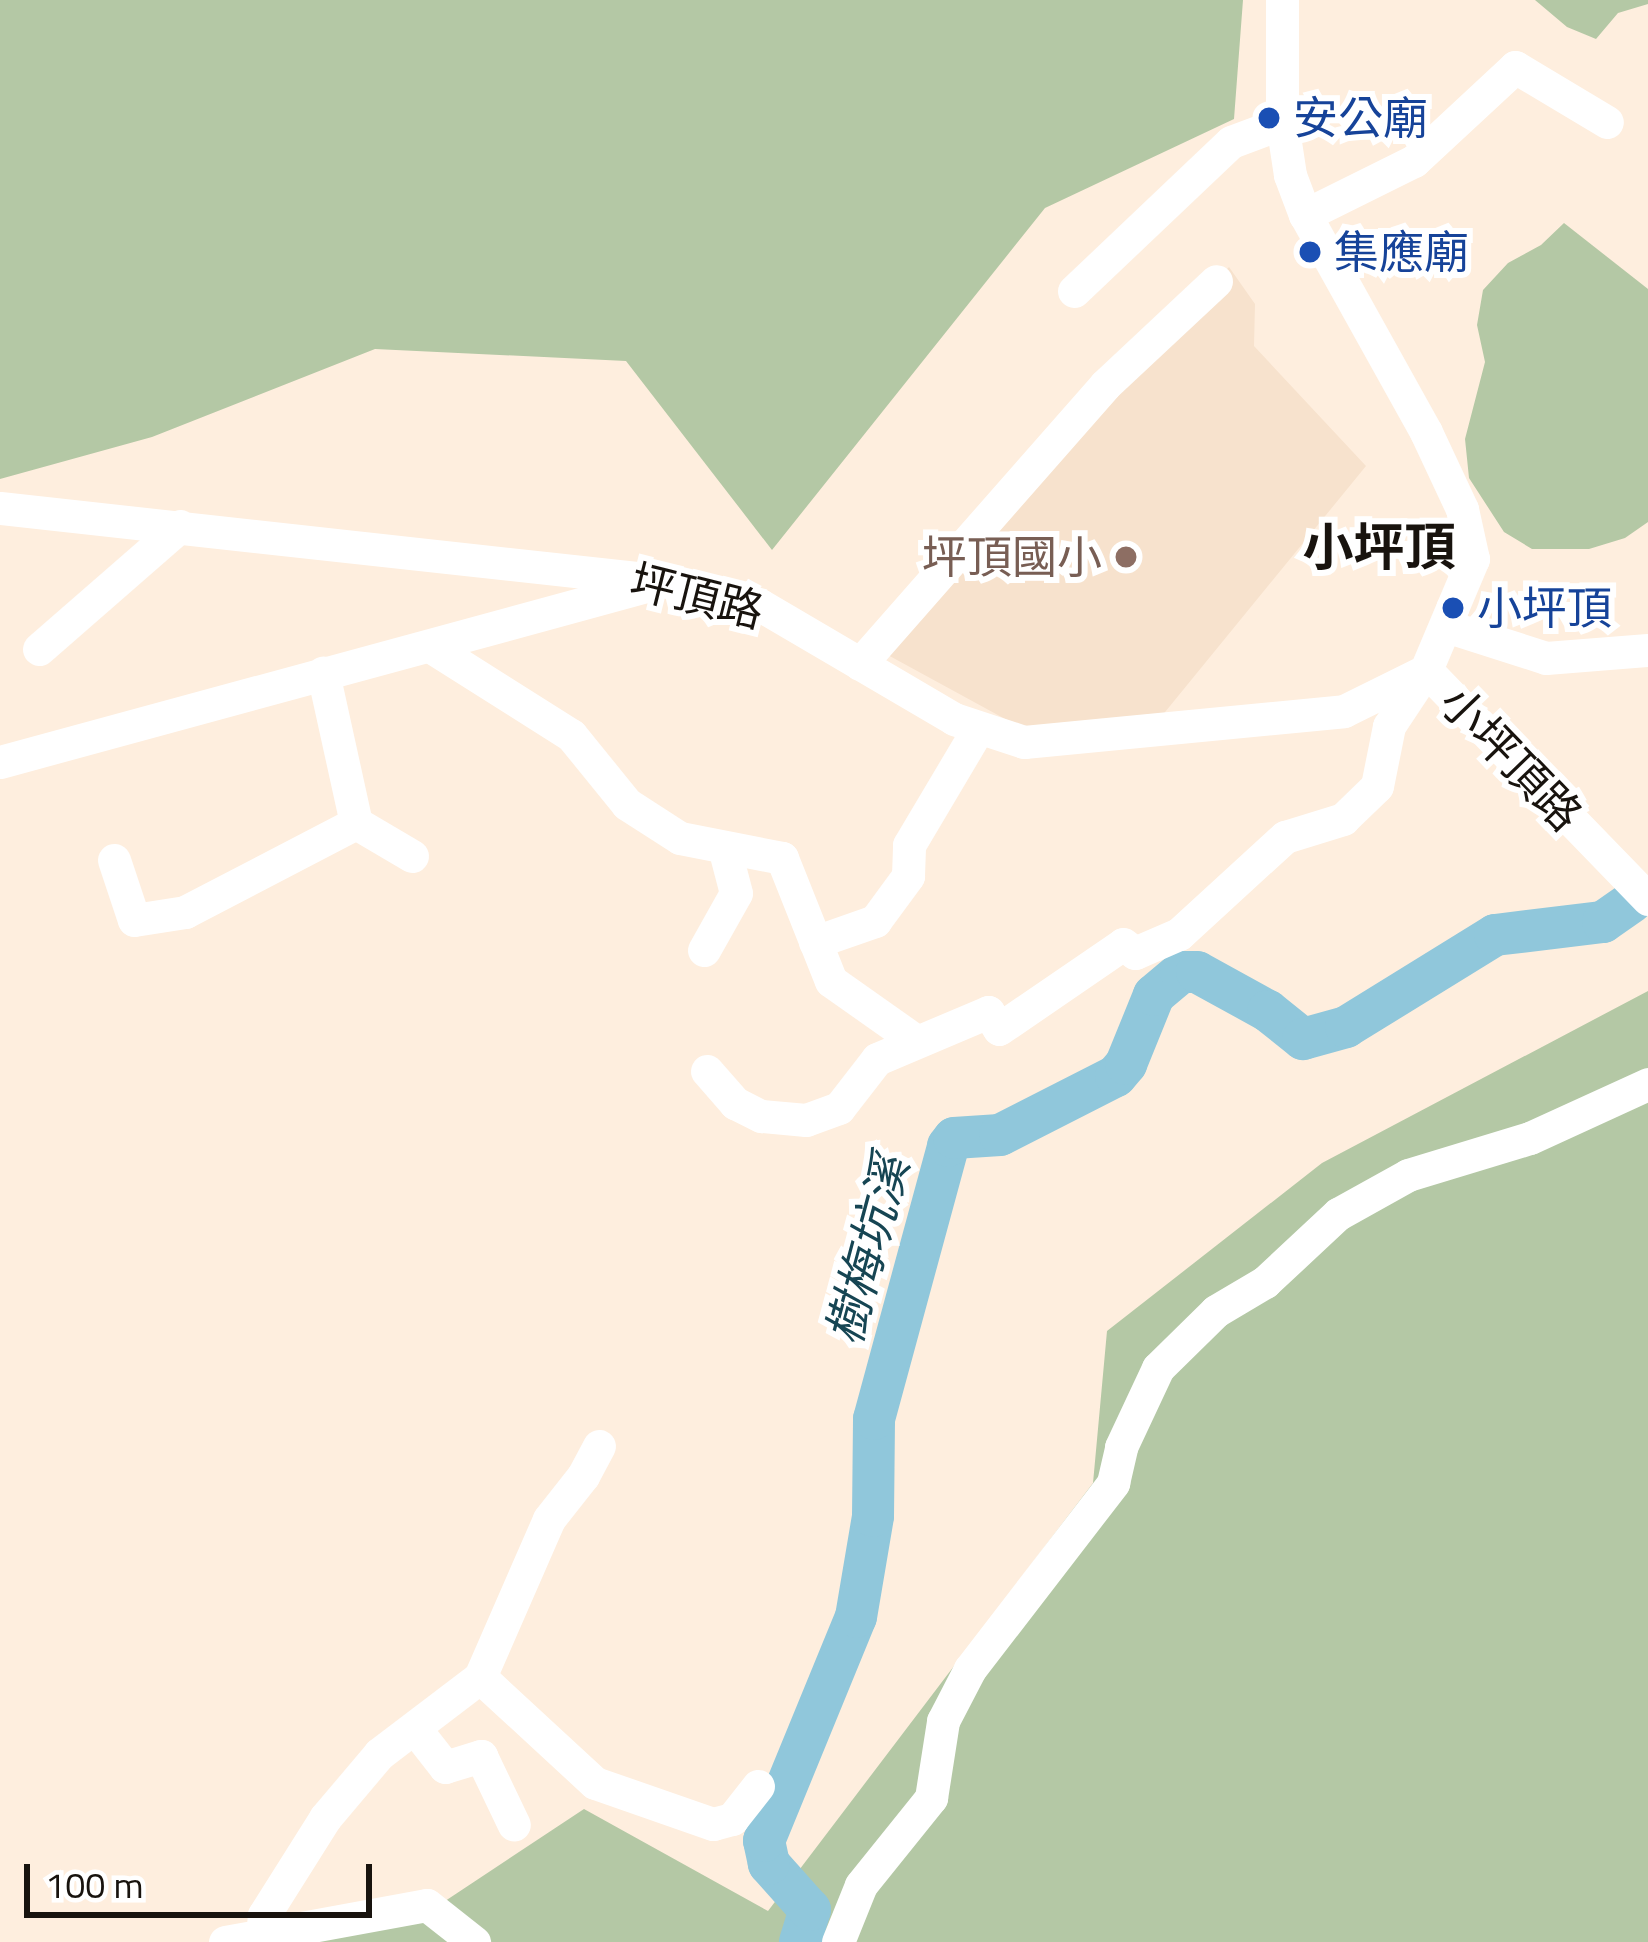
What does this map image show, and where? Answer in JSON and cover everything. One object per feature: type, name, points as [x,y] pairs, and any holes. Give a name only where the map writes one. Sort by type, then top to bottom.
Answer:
[{"type":"street","name":"小坪頂路","points":[[1282,0],[1282,123],[1290,175],[1304,215],[1426,432],[1462,509],[1473,559],[1426,670],[1648,899]]},
{"type":"street","points":[[1304,215],[1414,161],[1515,67],[1606,122]]},
{"type":"street","points":[[1074,291],[1232,142],[1282,123]]},
{"type":"street","points":[[860,664],[1105,385],[1216,281]]},
{"type":"street","name":"坪頂路","points":[[0,508],[664,581],[760,604],[978,729],[1024,742],[1344,712],[1426,670]]},
{"type":"street","points":[[40,649],[180,526]]},
{"type":"street","points":[[570,610],[587,572]]},
{"type":"street","points":[[0,762],[664,581]]},
{"type":"street","points":[[1446,626],[1546,658],[1648,650]]},
{"type":"street","points":[[430,646],[571,735],[627,804],[680,838],[782,858],[831,981],[916,1042]]},
{"type":"street","points":[[707,1071],[735,1102],[761,1116],[806,1120],[839,1108],[877,1058],[988,1012],[1000,1029],[1123,944],[1135,953],[1179,934],[1285,837],[1343,819],[1377,786],[1389,726],[1426,670]]},
{"type":"street","points":[[323,673],[356,823],[412,856]]},
{"type":"street","points":[[815,942],[875,921],[908,875],[909,845],[978,729]]},
{"type":"street","points":[[114,860],[134,920],[168,915],[185,912],[356,823]]},
{"type":"street","points":[[704,950],[736,892],[725,850]]},
{"type":"street","points":[[838,1942],[861,1885],[931,1798],[943,1721],[970,1669],[1113,1483],[1120,1447],[1158,1369],[1216,1311],[1265,1282],[1338,1214],[1408,1175],[1531,1138],[1648,1084]]},
{"type":"street","points":[[262,1937],[264,1915],[325,1818],[379,1754],[479,1677],[548,1519],[584,1476],[598,1446]]},
{"type":"street","points":[[479,1677],[595,1783],[713,1824],[732,1819],[758,1786]]},
{"type":"street","points":[[416,1730],[445,1767],[481,1756],[514,1825]]},
{"type":"street","points":[[225,1942],[427,1905],[474,1942]]},
{"type":"shaded area","name":"坪頂國小","points":[[1229,267],[1255,304],[1254,346],[1366,466],[1161,717],[1020,727],[875,648]]},
{"type":"green space","points":[[0,0],[1243,0],[1234,119],[1045,208],[772,550],[626,361],[375,349],[152,437],[0,479]]},
{"type":"green space","points":[[1535,0],[1648,0],[1648,4],[1618,13],[1596,39],[1567,27]]},
{"type":"green space","points":[[1564,223],[1648,289],[1648,522],[1625,538],[1589,549],[1532,549],[1504,532],[1469,478],[1465,439],[1485,362],[1477,325],[1483,290],[1508,263],[1541,245]]},
{"type":"green space","points":[[1648,991],[1648,1942],[281,1942],[421,1917],[584,1809],[768,1911],[1093,1483],[1107,1331],[1322,1163]]},
{"type":"waterway","name":"樹梅坑溪","points":[[800,1942],[810,1910],[769,1864],[764,1841],[856,1617],[873,1516],[874,1419],[954,1138],[1000,1135],[1116,1076],[1126,1064],[1154,995],[1181,972],[1197,972],[1268,1011],[1303,1039],[1346,1027],[1495,935],[1603,922],[1632,902]]},
{"type":"place","name":"安公廟","points":[[1269,118]]},
{"type":"place","name":"集應廟","points":[[1310,252]]},
{"type":"place","name":"坪頂國小","points":[[1126,557]]},
{"type":"place","name":"小坪頂","points":[[1453,608]]},
{"type":"district","name":"小坪頂","points":[[1379,546]]}]
